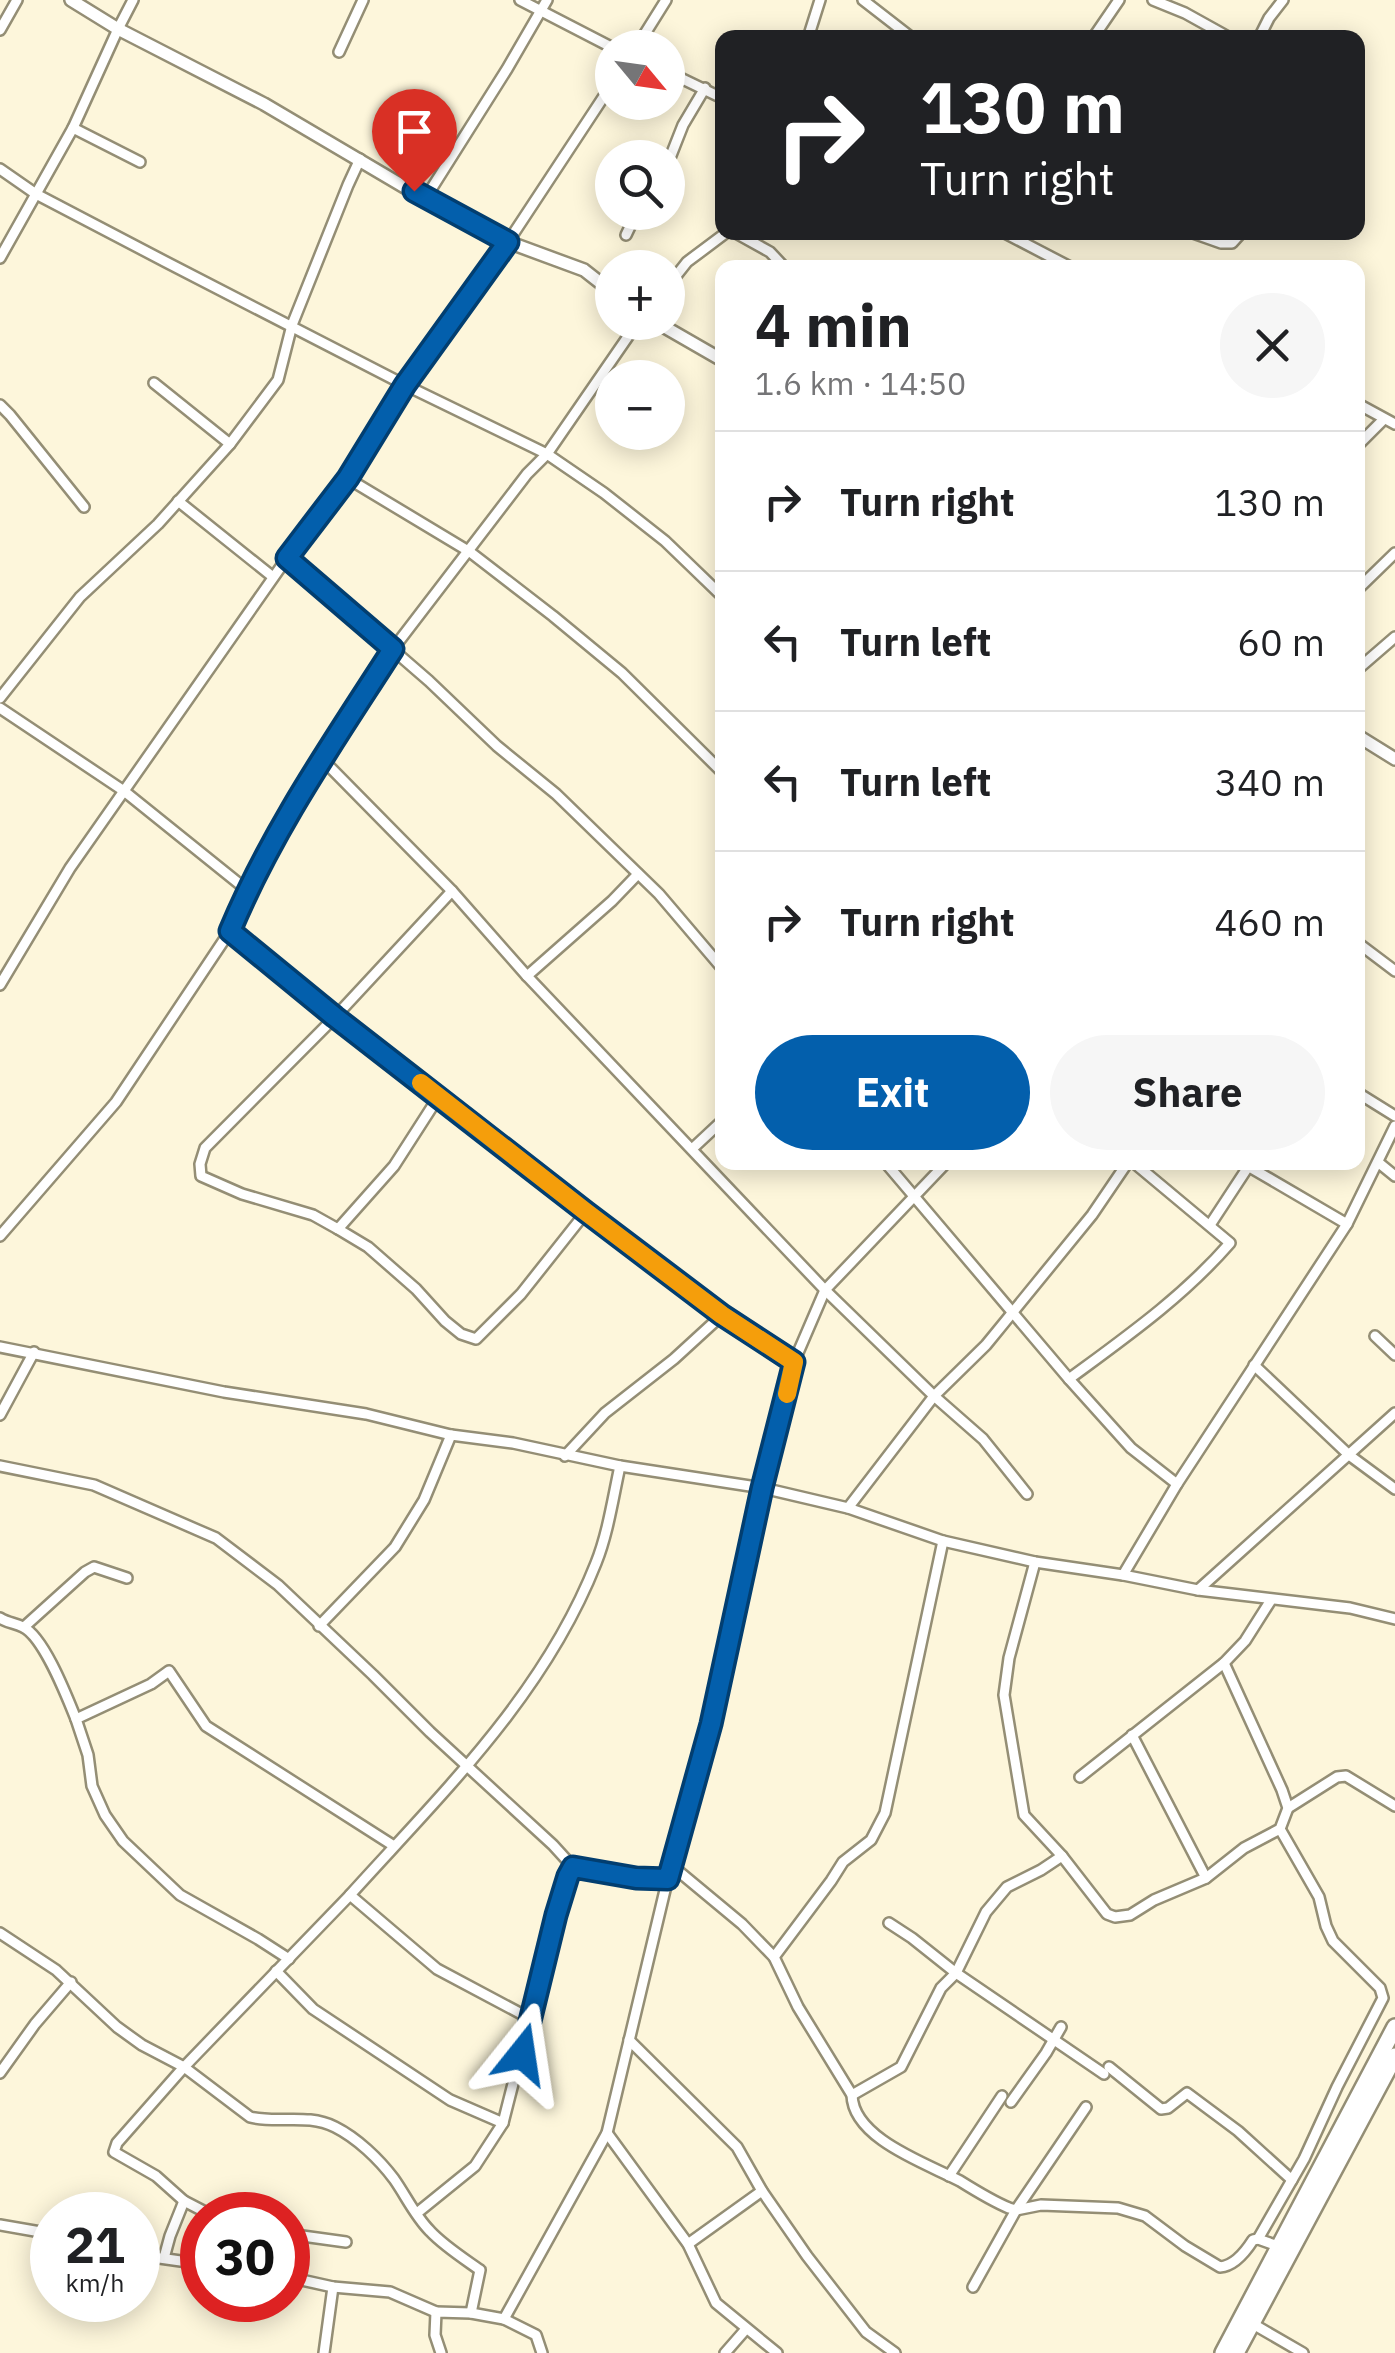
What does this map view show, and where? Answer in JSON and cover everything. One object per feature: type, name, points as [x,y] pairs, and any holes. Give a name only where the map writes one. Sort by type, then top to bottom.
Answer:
[{"type":"highway","points":[[1236,2353],[1311,2201],[1334,2144],[1395,2027]]},
{"type":"highway","points":[[1223,2353],[1395,2056]]},
{"type":"street","points":[[0,30],[17,0]]},
{"type":"street","points":[[71,0],[118,29],[264,104],[424,198],[508,242],[584,270],[595,279]]},
{"type":"street","points":[[0,258],[72,128],[134,0]]},
{"type":"street","points":[[339,52],[363,0]]},
{"type":"street","points":[[520,0],[595,39]]},
{"type":"street","points":[[424,198],[547,0]]},
{"type":"street","points":[[647,30],[666,0]]},
{"type":"street","points":[[811,30],[820,0]]},
{"type":"street","points":[[864,0],[902,30]]},
{"type":"street","points":[[1099,30],[1120,0]]},
{"type":"street","points":[[1153,0],[1216,30]]},
{"type":"street","points":[[1262,30],[1284,0]]},
{"type":"street","points":[[685,79],[715,94]]},
{"type":"street","points":[[678,140],[705,88]]},
{"type":"street","points":[[0,985],[70,868],[272,578],[348,478],[405,385],[508,242],[595,110]]},
{"type":"street","points":[[72,128],[140,162]]},
{"type":"street","points":[[0,698],[80,597],[158,524],[230,444],[278,380],[292,325],[360,159]]},
{"type":"street","points":[[0,170],[36,194],[546,454],[665,541],[715,589]]},
{"type":"street","points":[[626,236],[629,230]]},
{"type":"street","points":[[685,263],[718,240]]},
{"type":"street","points":[[746,240],[778,260]]},
{"type":"street","points":[[1018,240],[1057,260]]},
{"type":"street","points":[[685,339],[715,356]]},
{"type":"street","points":[[0,1236],[116,1102],[230,931],[295,800],[393,649],[546,454],[625,340]]},
{"type":"street","points":[[154,383],[230,444]]},
{"type":"street","points":[[0,405],[84,507]]},
{"type":"street","points":[[1365,408],[1395,424]]},
{"type":"street","points":[[1365,438],[1384,418]]},
{"type":"street","points":[[348,478],[470,552],[622,674],[715,765]]},
{"type":"street","points":[[178,501],[272,578]]},
{"type":"street","points":[[1365,581],[1395,553]]},
{"type":"street","points":[[287,558],[556,794],[659,894],[715,960]]},
{"type":"street","points":[[1365,663],[1395,637]]},
{"type":"street","points":[[0,708],[124,791],[248,890]]},
{"type":"street","points":[[1365,740],[1395,759]]},
{"type":"street","points":[[322,759],[452,890],[526,976],[825,1290],[983,1439],[1027,1494]]},
{"type":"street","points":[[526,976],[638,874]]},
{"type":"street","points":[[452,890],[335,1017],[205,1148],[201,1176],[242,1194],[312,1215],[338,1229],[368,1247],[461,1334],[476,1339],[521,1294],[586,1212]]},
{"type":"street","points":[[230,931],[586,1212],[722,1315],[794,1362]]},
{"type":"street","points":[[1365,948],[1395,971]]},
{"type":"street","points":[[338,1229],[394,1166],[439,1096]]},
{"type":"street","points":[[1365,1097],[1395,1116]]},
{"type":"street","points":[[1123,1575],[1177,1484],[1347,1224],[1395,1126]]},
{"type":"street","points":[[692,1149],[715,1127]]},
{"type":"street","points":[[1379,1163],[1395,1176]]},
{"type":"street","points":[[892,1170],[1131,1448],[1177,1484]]},
{"type":"street","points":[[504,2320],[607,2133],[671,1864],[711,1724],[762,1488],[794,1362],[825,1290],[939,1170]]},
{"type":"street","points":[[848,1508],[934,1396],[986,1346],[1124,1170]]},
{"type":"street","points":[[1069,1379],[1168,1304],[1230,1244],[1140,1170]]},
{"type":"street","points":[[1210,1225],[1241,1170]]},
{"type":"street","points":[[1253,1170],[1347,1224]]},
{"type":"street","points":[[564,1456],[605,1413],[722,1315]]},
{"type":"street","points":[[1375,1336],[1395,1355]]},
{"type":"street","points":[[0,1347],[224,1392],[366,1414],[564,1456],[762,1488],[848,1508],[943,1540],[1035,1562],[1198,1590],[1350,1608],[1395,1619]]},
{"type":"street","points":[[0,1415],[34,1352]]},
{"type":"street","points":[[1254,1364],[1349,1455],[1395,1489]]},
{"type":"street","points":[[1198,1590],[1395,1412]]},
{"type":"street","points":[[319,1626],[395,1547],[424,1500],[451,1435]]},
{"type":"street","points":[[0,1466],[94,1485],[216,1538],[278,1585],[573,1867],[636,1878],[668,1879]]},
{"type":"street","points":[[180,2197],[156,2176],[114,2152],[116,2143],[469,1766],[515,1708],[568,1625],[598,1560],[620,1466]]},
{"type":"street","points":[[774,1957],[843,1862],[871,1840],[885,1813],[943,1540]]},
{"type":"street","points":[[1035,1562],[1009,1658],[1004,1695],[1024,1815],[1107,1914],[1116,1918],[1130,1914],[1206,1878],[1244,1848],[1280,1829],[1288,1808],[1336,1777],[1346,1776],[1395,1806]]},
{"type":"street","points":[[24,1628],[94,1567],[128,1578]]},
{"type":"street","points":[[1080,1777],[1224,1663],[1245,1641],[1272,1600]]},
{"type":"street","points":[[0,1618],[34,1637],[59,1677],[88,1754],[92,1786],[123,1841],[180,1895],[289,1959]]},
{"type":"street","points":[[1224,1663],[1288,1808]]},
{"type":"street","points":[[76,1719],[151,1684],[169,1671],[206,1726],[394,1846]]},
{"type":"street","points":[[1132,1735],[1206,1878]]},
{"type":"street","points":[[671,1864],[742,1924],[774,1957],[798,2007],[852,2095],[852,2104],[866,2125],[897,2151],[1016,2210],[1042,2205],[1118,2208],[1145,2216],[1220,2268],[1230,2264],[1258,2238],[1316,2137],[1383,1998],[1380,1988],[1332,1942],[1319,1897],[1280,1829]]},
{"type":"street","points":[[852,2095],[901,2067],[941,1988],[956,1973],[986,1912],[1007,1887],[1062,1856]]},
{"type":"street","points":[[416,2213],[475,2166],[503,2124],[556,1915],[573,1867]]},
{"type":"street","points":[[350,1895],[437,1969],[531,2019]]},
{"type":"street","points":[[888,1923],[1160,2109],[1168,2108],[1188,2093],[1292,2180]]},
{"type":"street","points":[[0,1933],[71,1982],[142,2046],[184,2067],[250,2117],[318,2121],[336,2128],[377,2159],[428,2230],[480,2270],[471,2313]]},
{"type":"street","points":[[276,1971],[314,2009],[450,2100],[503,2124]]},
{"type":"street","points":[[0,2073],[71,1982]]},
{"type":"street","points":[[949,2176],[1062,2027]]},
{"type":"street","points":[[629,2040],[736,2147],[762,2192],[866,2332],[896,2353]]},
{"type":"street","points":[[973,2286],[1016,2210],[1086,2107]]},
{"type":"street","points":[[607,2133],[688,2244],[716,2303],[777,2353]]},
{"type":"street","points":[[1316,2137],[1334,2144]]},
{"type":"street","points":[[688,2244],[762,2192]]},
{"type":"street","points":[[164,2258],[180,2211]]},
{"type":"street","points":[[0,2226],[30,2231]]},
{"type":"street","points":[[310,2237],[346,2242]]},
{"type":"street","points":[[1258,2238],[1281,2247]]},
{"type":"street","points":[[160,2258],[180,2261]]},
{"type":"street","points":[[310,2282],[333,2288],[390,2292],[436,2312],[471,2313],[504,2320],[536,2335],[542,2353]]},
{"type":"street","points":[[324,2353],[333,2288]]},
{"type":"street","points":[[436,2312],[435,2335],[440,2353]]},
{"type":"street","points":[[1253,2324],[1303,2353]]},
{"type":"street","points":[[725,2353],[746,2329]]},
{"type":"slow traffic","points":[[421,1083],[722,1315],[794,1362],[787,1394]]},
{"type":"route","points":[[414,191],[508,242],[405,385],[348,478],[287,558],[393,649],[295,800],[230,931],[586,1212],[722,1315],[794,1362],[762,1488],[711,1724],[668,1879],[636,1878],[573,1867],[556,1915],[522,2054]]}]
